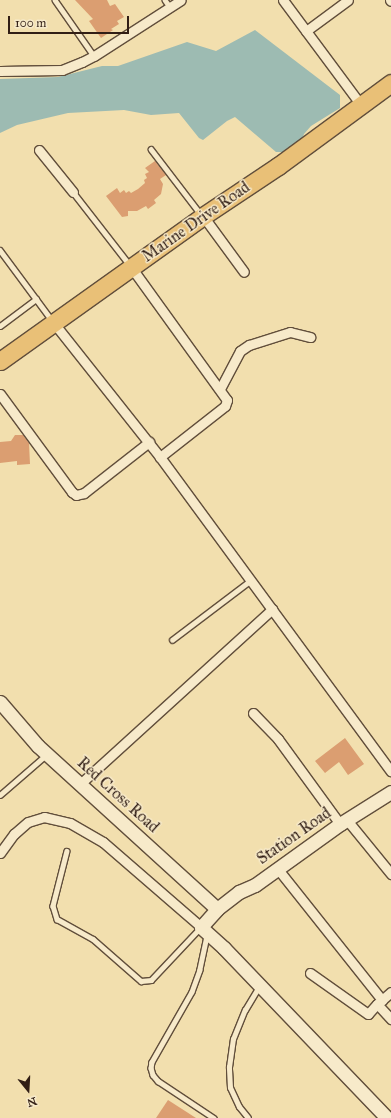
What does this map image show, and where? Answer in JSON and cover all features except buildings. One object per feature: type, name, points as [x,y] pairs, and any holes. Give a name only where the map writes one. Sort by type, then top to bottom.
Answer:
[{"type":"highway","name":"Marine Drive Road","points":[[1,356],[53,322],[203,216],[278,166],[391,83]]},
{"type":"main road","name":"Red Cross Road","points":[[0,702],[48,754],[217,909]]},
{"type":"main road","points":[[240,892],[251,878],[341,821],[391,783]]},
{"type":"main road","name":"Station Road","points":[[204,929],[217,909],[240,892],[255,885],[341,821],[391,792]]},
{"type":"main road","points":[[204,929],[260,985],[387,1118]]},
{"type":"street","points":[[0,71],[62,70],[94,56],[168,3],[181,0]]},
{"type":"street","points":[[283,0],[361,105]]},
{"type":"street","points":[[306,31],[348,0]]},
{"type":"street","points":[[39,150],[73,192]]},
{"type":"street","points":[[203,216],[244,272]]},
{"type":"street","points":[[132,267],[227,400],[225,406],[160,457]]},
{"type":"street","points":[[53,322],[149,442],[391,771]]},
{"type":"street","points":[[220,390],[240,351],[248,345],[290,332],[310,337]]},
{"type":"street","points":[[0,394],[72,492],[76,495],[84,493],[149,442]]},
{"type":"street","points":[[80,784],[272,609]]},
{"type":"street","points":[[253,713],[278,739],[341,821],[391,874]]},
{"type":"street","points":[[0,853],[14,834],[28,822],[44,817],[70,823],[103,842],[204,929]]},
{"type":"street","points":[[277,868],[391,1020]]},
{"type":"street","points":[[310,973],[368,1014],[391,992]]},
{"type":"lane","points":[[55,0],[94,56]]},
{"type":"lane","points":[[151,149],[203,216]]},
{"type":"lane","points":[[73,192],[132,267]]},
{"type":"lane","points":[[0,250],[53,322]]},
{"type":"lane","points":[[0,326],[36,299]]},
{"type":"lane","points":[[172,640],[251,580]]},
{"type":"lane","points":[[0,795],[48,754]]},
{"type":"lane","points":[[66,851],[53,906],[57,919],[93,939],[141,980],[151,980],[204,929]]},
{"type":"lane","points":[[204,929],[200,970],[192,992],[152,1062],[151,1068],[153,1075],[158,1081],[214,1118]]},
{"type":"lane","points":[[248,1118],[239,1107],[230,1088],[229,1067],[232,1039],[245,1010],[260,985]]},
{"type":"water","points":[[255,30],[340,95],[340,108],[311,126],[304,134],[300,146],[289,152],[276,152],[235,117],[227,121],[203,140],[199,138],[179,113],[151,115],[124,110],[68,113],[17,125],[0,133],[0,79],[58,77],[102,66],[118,66],[187,42],[216,51]]}]
